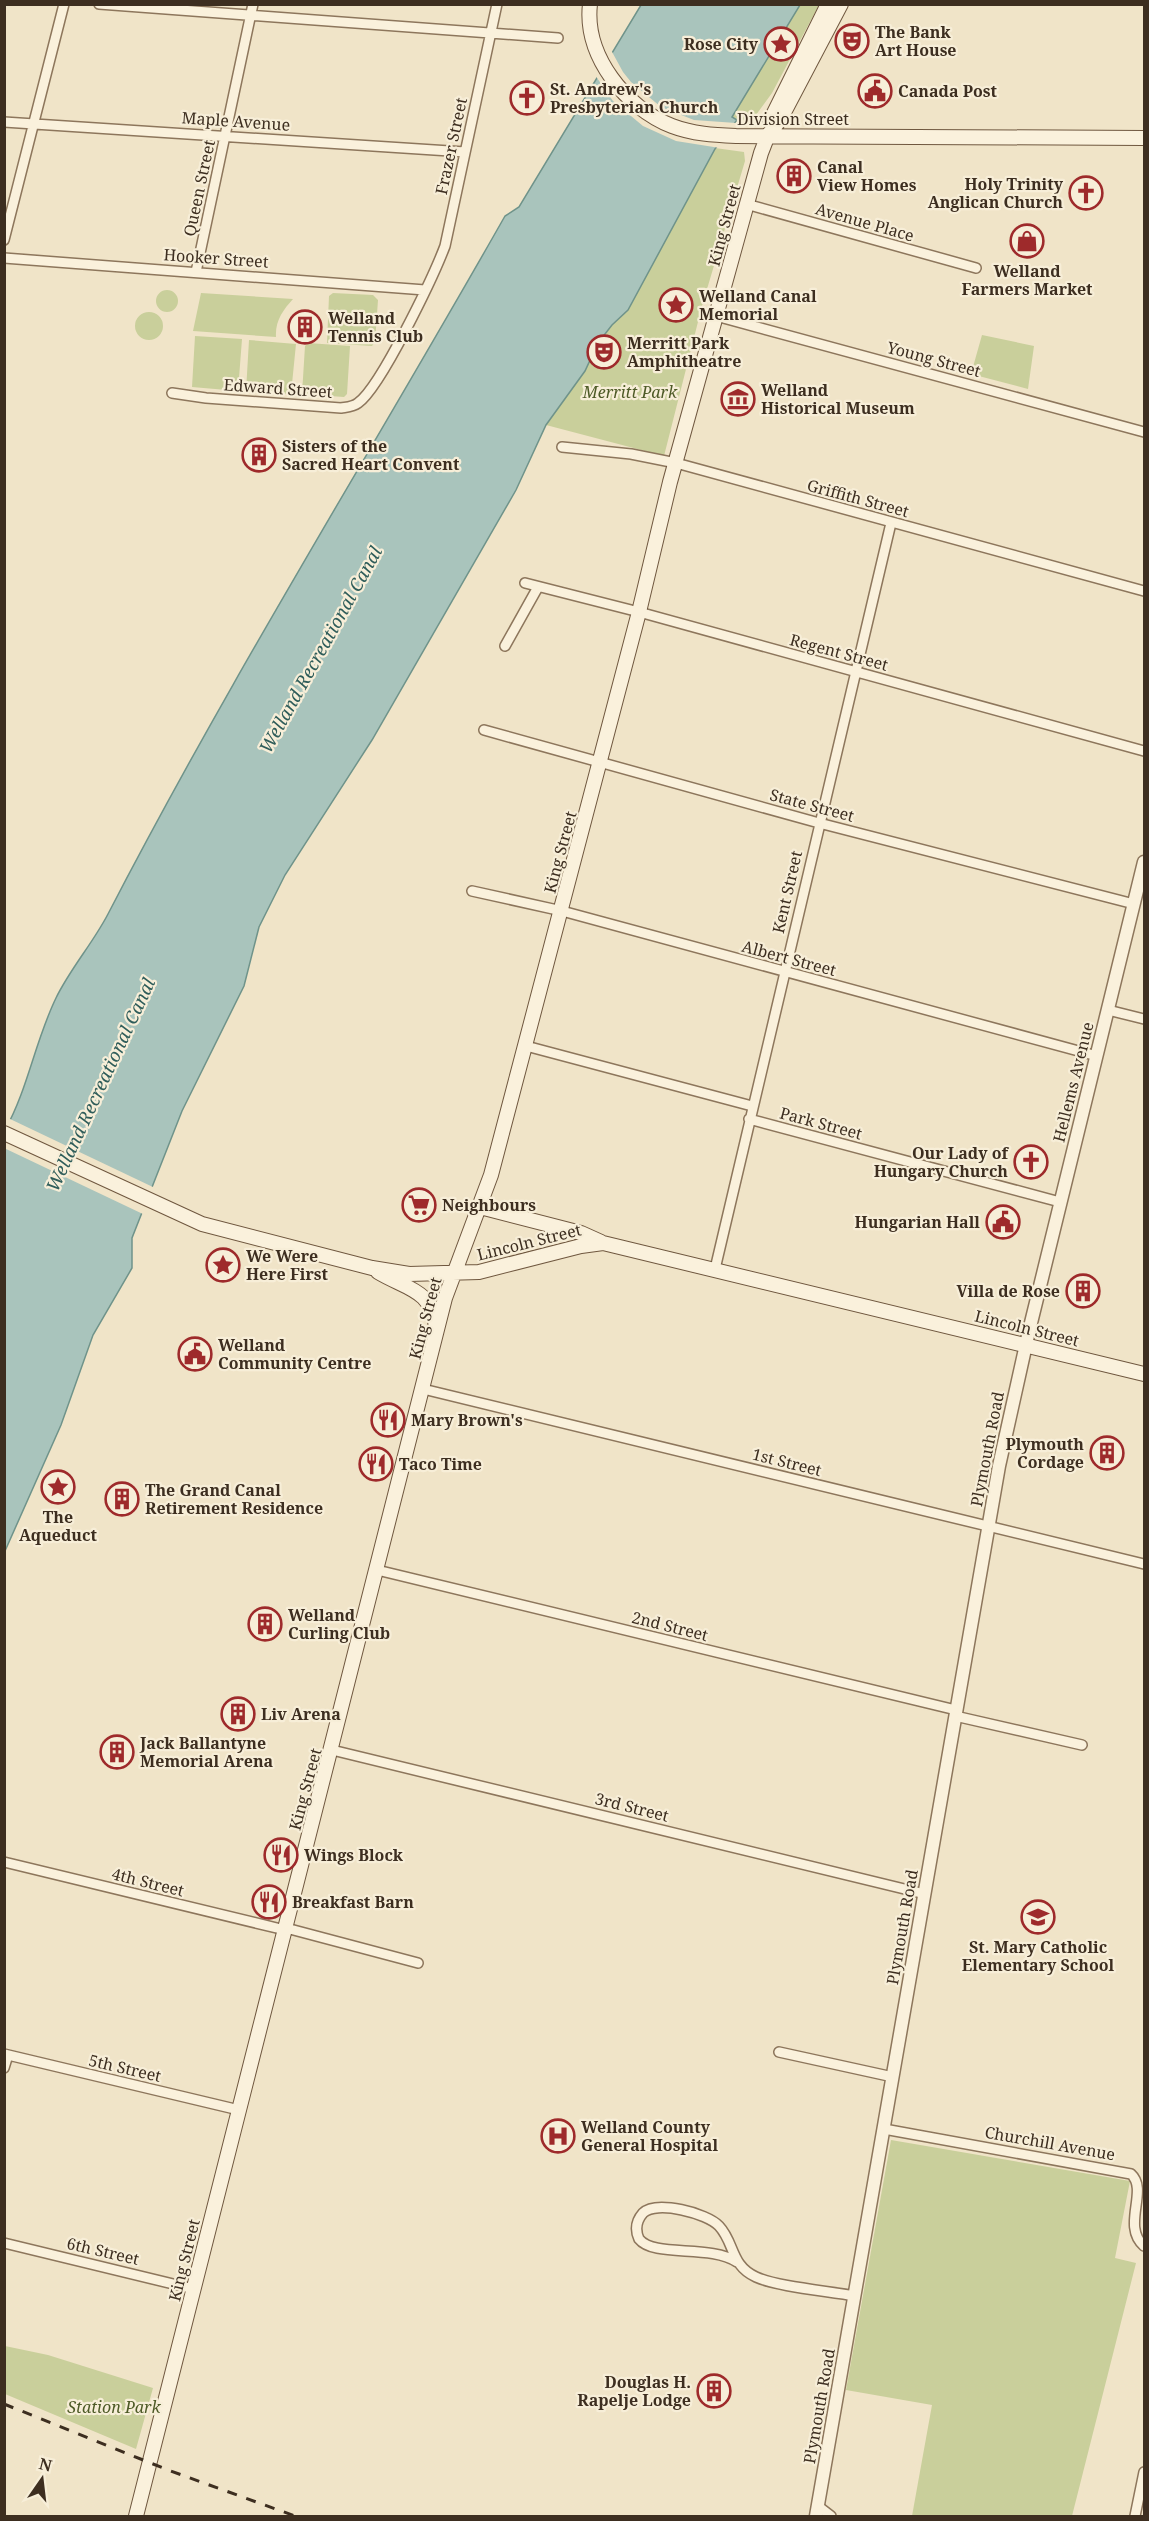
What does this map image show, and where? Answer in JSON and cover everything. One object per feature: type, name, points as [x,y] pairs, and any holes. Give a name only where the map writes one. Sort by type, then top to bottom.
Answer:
[{"type":"main road","name":"Division Street","points":[[590,4],[589,23],[594,40],[612,79],[642,110],[660,121],[685,131],[736,136],[1144,138]]},
{"type":"main road","name":"King Street","points":[[136,2517],[436,1332],[454,1274],[491,1175],[601,761],[676,463],[746,204],[771,120],[828,4]]},
{"type":"main road","name":"King Street","points":[[768,135],[790,102],[841,4]]},
{"type":"main road","name":"Lincoln Street","points":[[4,1132],[162,1207],[233,1234],[372,1268],[409,1274],[479,1272],[581,1246],[603,1243],[1144,1374]]},
{"type":"main road","points":[[480,1207],[581,1233],[603,1243]]},
{"type":"main road","points":[[372,1268],[423,1296],[433,1310],[436,1332]]},
{"type":"street","points":[[4,240],[63,4]]},
{"type":"street","points":[[99,4],[558,38]]},
{"type":"street","name":"Queen Street","points":[[196,272],[253,4]]},
{"type":"street","name":"Frazer Street","points":[[425,290],[445,246],[497,4]]},
{"type":"street","name":"Maple Avenue","points":[[4,122],[465,152]]},
{"type":"street","name":"Avenue Place","points":[[746,204],[976,268]]},
{"type":"street","name":"Hooker Street","points":[[4,258],[425,290]]},
{"type":"street","name":"Edward Street","points":[[172,393],[309,406],[350,407],[358,404],[373,386],[425,290]]},
{"type":"street","name":"Young Street","points":[[716,316],[1144,432]]},
{"type":"street","name":"Griffith Street","points":[[562,447],[625,453],[676,463],[1144,591]]},
{"type":"street","name":"Kent Street","points":[[715,1269],[891,523]]},
{"type":"street","name":"Regent Street","points":[[525,583],[639,612],[1144,751]]},
{"type":"street","points":[[505,646],[538,587]]},
{"type":"street","name":"State Street","points":[[484,730],[819,823],[1134,904]]},
{"type":"street","name":"Hellems Avenue","points":[[1026,1345],[1144,862]]},
{"type":"street","name":"Albert Street","points":[[472,891],[562,911],[1097,1056]]},
{"type":"street","points":[[1108,1010],[1144,1019]]},
{"type":"street","points":[[526,1046],[752,1106]]},
{"type":"street","name":"Park Street","points":[[749,1119],[1060,1202]]},
{"type":"street","name":"Plymouth Road","points":[[817,2511],[999,1466],[1026,1345]]},
{"type":"street","name":"1st Street","points":[[423,1389],[1144,1564]]},
{"type":"street","name":"2nd Street","points":[[377,1570],[1082,1745]]},
{"type":"street","name":"3rd Street","points":[[332,1750],[925,1894]]},
{"type":"street","name":"4th Street","points":[[4,1862],[418,1963]]},
{"type":"street","points":[[779,2052],[893,2077]]},
{"type":"street","points":[[4,2068],[6,2055]]},
{"type":"street","name":"5th Street","points":[[6,2055],[239,2110]]},
{"type":"street","name":"Churchill Avenue","points":[[884,2129],[1131,2174],[1143,2186],[1137,2228],[1139,2240],[1144,2246]]},
{"type":"street","points":[[737,2262],[723,2232],[708,2219],[658,2206],[647,2210],[639,2219],[636,2227],[638,2236],[648,2247],[714,2252],[737,2262],[749,2273],[764,2280],[855,2296]]},
{"type":"street","name":"6th Street","points":[[4,2243],[194,2289]]},
{"type":"street","points":[[1135,2517],[1144,2472]]},
{"type":"street","points":[[817,2511],[831,2517]]},
{"type":"green space","points":[[800,5],[819,5],[772,93],[753,119],[737,120],[732,117]]},
{"type":"green space","name":"Merritt Park","points":[[715,148],[744,152],[745,161],[702,306],[664,456],[546,425],[585,371],[598,343],[628,310]]},
{"type":"green space","points":[[163,290],[171,290],[178,297],[178,305],[171,312],[163,312],[156,305],[156,297]]},
{"type":"green space","points":[[201,293],[293,299],[280,316],[276,337],[193,331]]},
{"type":"green space","points":[[333,293],[373,295],[378,300],[375,342],[372,346],[327,343],[329,296]]},
{"type":"green space","points":[[149,312],[159,316],[163,326],[159,336],[149,340],[139,336],[135,326],[139,316]]},
{"type":"green space","points":[[982,335],[1034,346],[1028,389],[971,374]]},
{"type":"green space","points":[[195,336],[242,339],[238,391],[192,387]]},
{"type":"green space","points":[[249,340],[296,344],[291,394],[246,391]]},
{"type":"green space","points":[[308,343],[350,346],[347,394],[344,397],[302,394],[305,346]]},
{"type":"green space","points":[[891,2140],[1130,2181],[1115,2258],[1136,2263],[1072,2516],[912,2516],[932,2405],[846,2390]]},
{"type":"green space","name":"Station Park","points":[[5,2346],[48,2355],[153,2388],[136,2449],[5,2394]]},
{"type":"water","name":"Welland Recreational Canal","points":[[641,5],[800,5],[732,117],[737,120],[715,149],[628,310],[598,343],[585,371],[546,425],[516,490],[372,740],[285,875],[259,927],[244,986],[182,1111],[132,1238],[132,1268],[93,1335],[61,1425],[5,1551],[5,1130],[20,1098],[42,1031],[62,987],[102,925],[203,737],[505,216],[519,207]]},
{"type":"pier","points":[[611,50],[631,82],[661,107],[694,120],[736,123],[720,148],[676,141],[643,126],[613,101],[595,75]]},
{"type":"pier","points":[[8,1118],[155,1188],[145,1215],[4,1148],[4,1124]]},
{"type":"railway","points":[[4,2404],[168,2470],[295,2516]]},
{"type":"place","name":"The Bank Art House","points":[[852,41]]},
{"type":"place","name":"Rose City","points":[[781,44]]},
{"type":"place","name":"Canada Post","points":[[875,91]]},
{"type":"place","name":"St. Andrew's Presbyterian Church","points":[[527,98]]},
{"type":"place","name":"Canal View Homes","points":[[794,176]]},
{"type":"place","name":"Holy Trinity Anglican Church","points":[[1086,193]]},
{"type":"place","name":"Welland Farmers Market","points":[[1027,241]]},
{"type":"place","name":"Welland Canal Memorial","points":[[676,305]]},
{"type":"place","name":"Welland Tennis Club","points":[[305,327]]},
{"type":"place","name":"Merritt Park Amphitheatre","points":[[604,352]]},
{"type":"place","name":"Welland Historical Museum","points":[[738,399]]},
{"type":"place","name":"Sisters of the Sacred Heart Convent","points":[[259,455]]},
{"type":"place","name":"Our Lady of Hungary Church","points":[[1031,1162]]},
{"type":"place","name":"Neighbours","points":[[419,1205]]},
{"type":"place","name":"Hungarian Hall","points":[[1003,1222]]},
{"type":"place","name":"We Were Here First","points":[[223,1265]]},
{"type":"place","name":"Villa de Rose","points":[[1083,1291]]},
{"type":"place","name":"Welland Community Centre","points":[[195,1354]]},
{"type":"place","name":"Mary Brown's","points":[[388,1420]]},
{"type":"place","name":"Plymouth Cordage","points":[[1107,1453]]},
{"type":"place","name":"Taco Time","points":[[376,1464]]},
{"type":"place","name":"The Aqueduct","points":[[58,1487]]},
{"type":"place","name":"The Grand Canal Retirement Residence","points":[[122,1499]]},
{"type":"place","name":"Welland Curling Club","points":[[265,1624]]},
{"type":"place","name":"Liv Arena","points":[[238,1714]]},
{"type":"place","name":"Jack Ballantyne Memorial Arena","points":[[117,1752]]},
{"type":"place","name":"Wings Block","points":[[281,1855]]},
{"type":"place","name":"Breakfast Barn","points":[[269,1902]]},
{"type":"place","name":"St. Mary Catholic Elementary School","points":[[1038,1917]]},
{"type":"place","name":"Welland County General Hospital","points":[[558,2136]]},
{"type":"place","name":"Douglas H. Rapelje Lodge","points":[[714,2391]]}]
